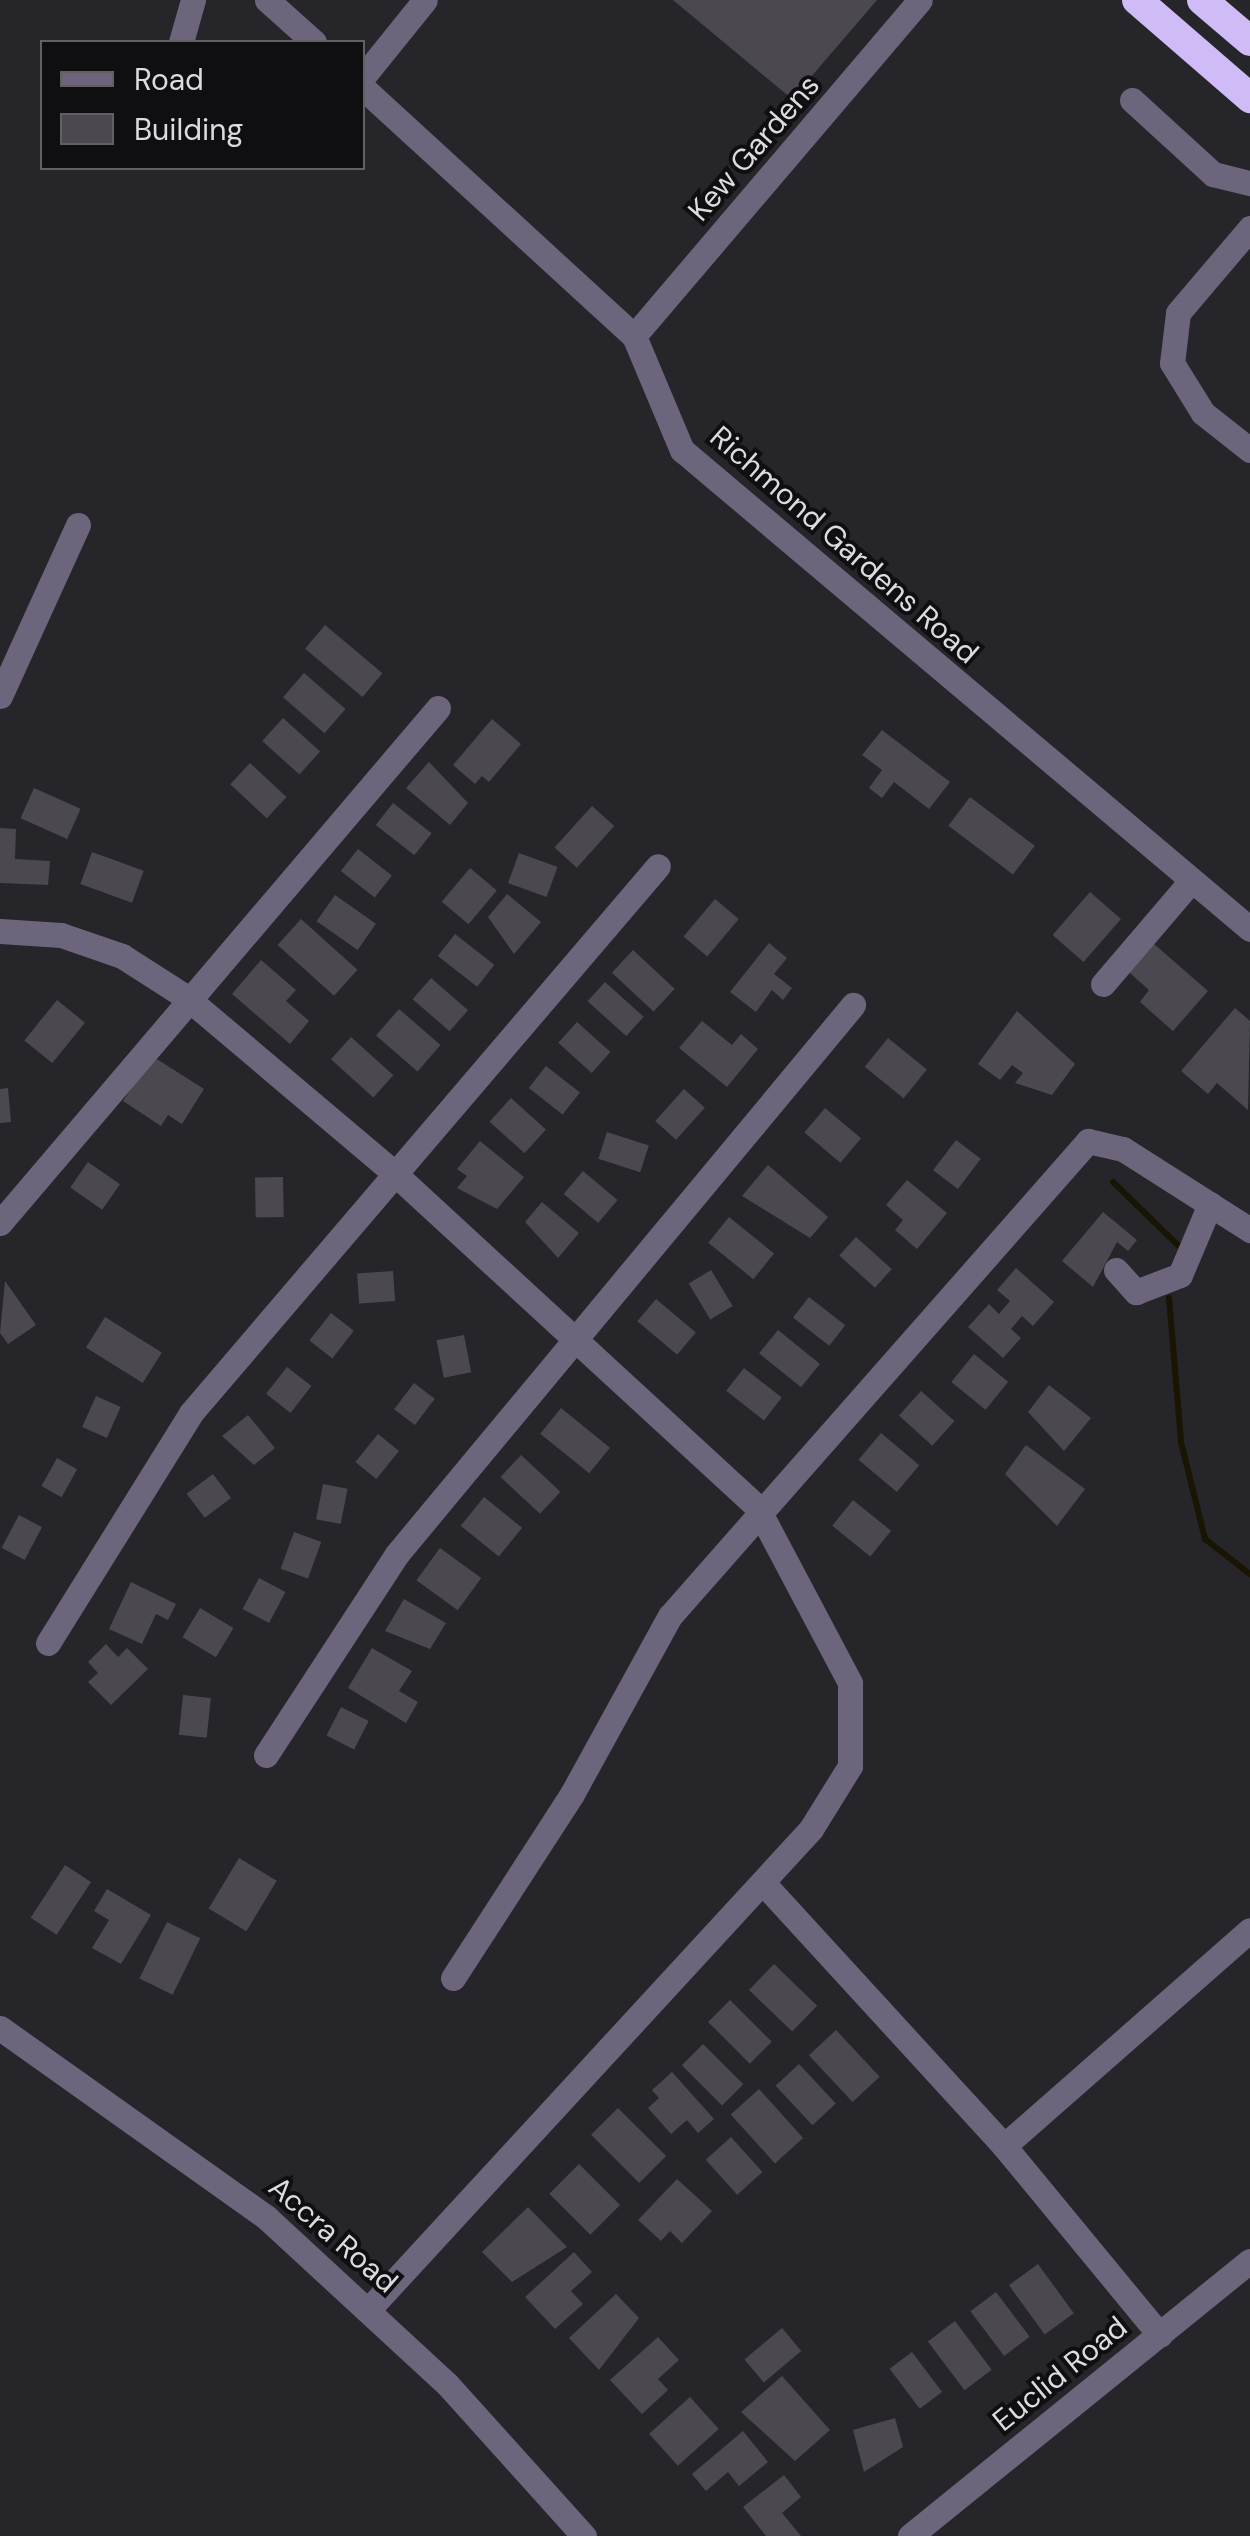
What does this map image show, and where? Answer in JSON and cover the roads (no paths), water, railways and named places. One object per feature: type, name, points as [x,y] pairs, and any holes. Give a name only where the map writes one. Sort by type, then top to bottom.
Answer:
[{"type":"highway","points":[[1137,0],[1250,98]]},
{"type":"highway","points":[[1202,0],[1250,41]]},
{"type":"street","points":[[182,40],[193,0]]},
{"type":"street","points":[[267,0],[312,40]]},
{"type":"street","points":[[365,74],[425,0]]},
{"type":"street","name":"Kew Gardens","points":[[634,336],[920,0]]},
{"type":"street","name":"Richmond Gardens Road","points":[[365,89],[634,336],[682,450],[1190,882],[1250,928]]},
{"type":"street","points":[[1132,100],[1213,174],[1250,183]]},
{"type":"street","points":[[1250,228],[1178,313],[1172,363],[1203,413],[1250,450]]},
{"type":"street","points":[[0,696],[78,526]]},
{"type":"street","points":[[0,1223],[186,996],[438,708]]},
{"type":"street","points":[[48,1643],[191,1413],[658,866]]},
{"type":"street","points":[[1103,984],[1190,882]]},
{"type":"street","points":[[0,932],[60,936],[110,952],[186,996],[393,1172],[578,1340],[757,1508],[830,1633],[856,1721],[838,1791],[765,1885],[369,2309]]},
{"type":"street","points":[[266,1755],[397,1554],[852,1005]]},
{"type":"street","points":[[452,1978],[572,1794],[670,1616],[757,1508],[1088,1141],[1123,1149],[1250,1230]]},
{"type":"street","points":[[1116,1270],[1136,1292],[1180,1276],[1210,1204]]},
{"type":"street","points":[[765,1885],[1004,2146],[1160,2336]]},
{"type":"street","points":[[1004,2146],[1250,1930]]},
{"type":"street","name":"Accra Road","points":[[0,2028],[179,2147],[369,2309],[584,2536]]},
{"type":"street","name":"Euclid Road","points":[[910,2536],[1250,2261]]},
{"type":"waterway","points":[[1113,1182],[1182,1249]]},
{"type":"waterway","points":[[1169,1298],[1181,1442],[1205,1539],[1250,1574]]}]
